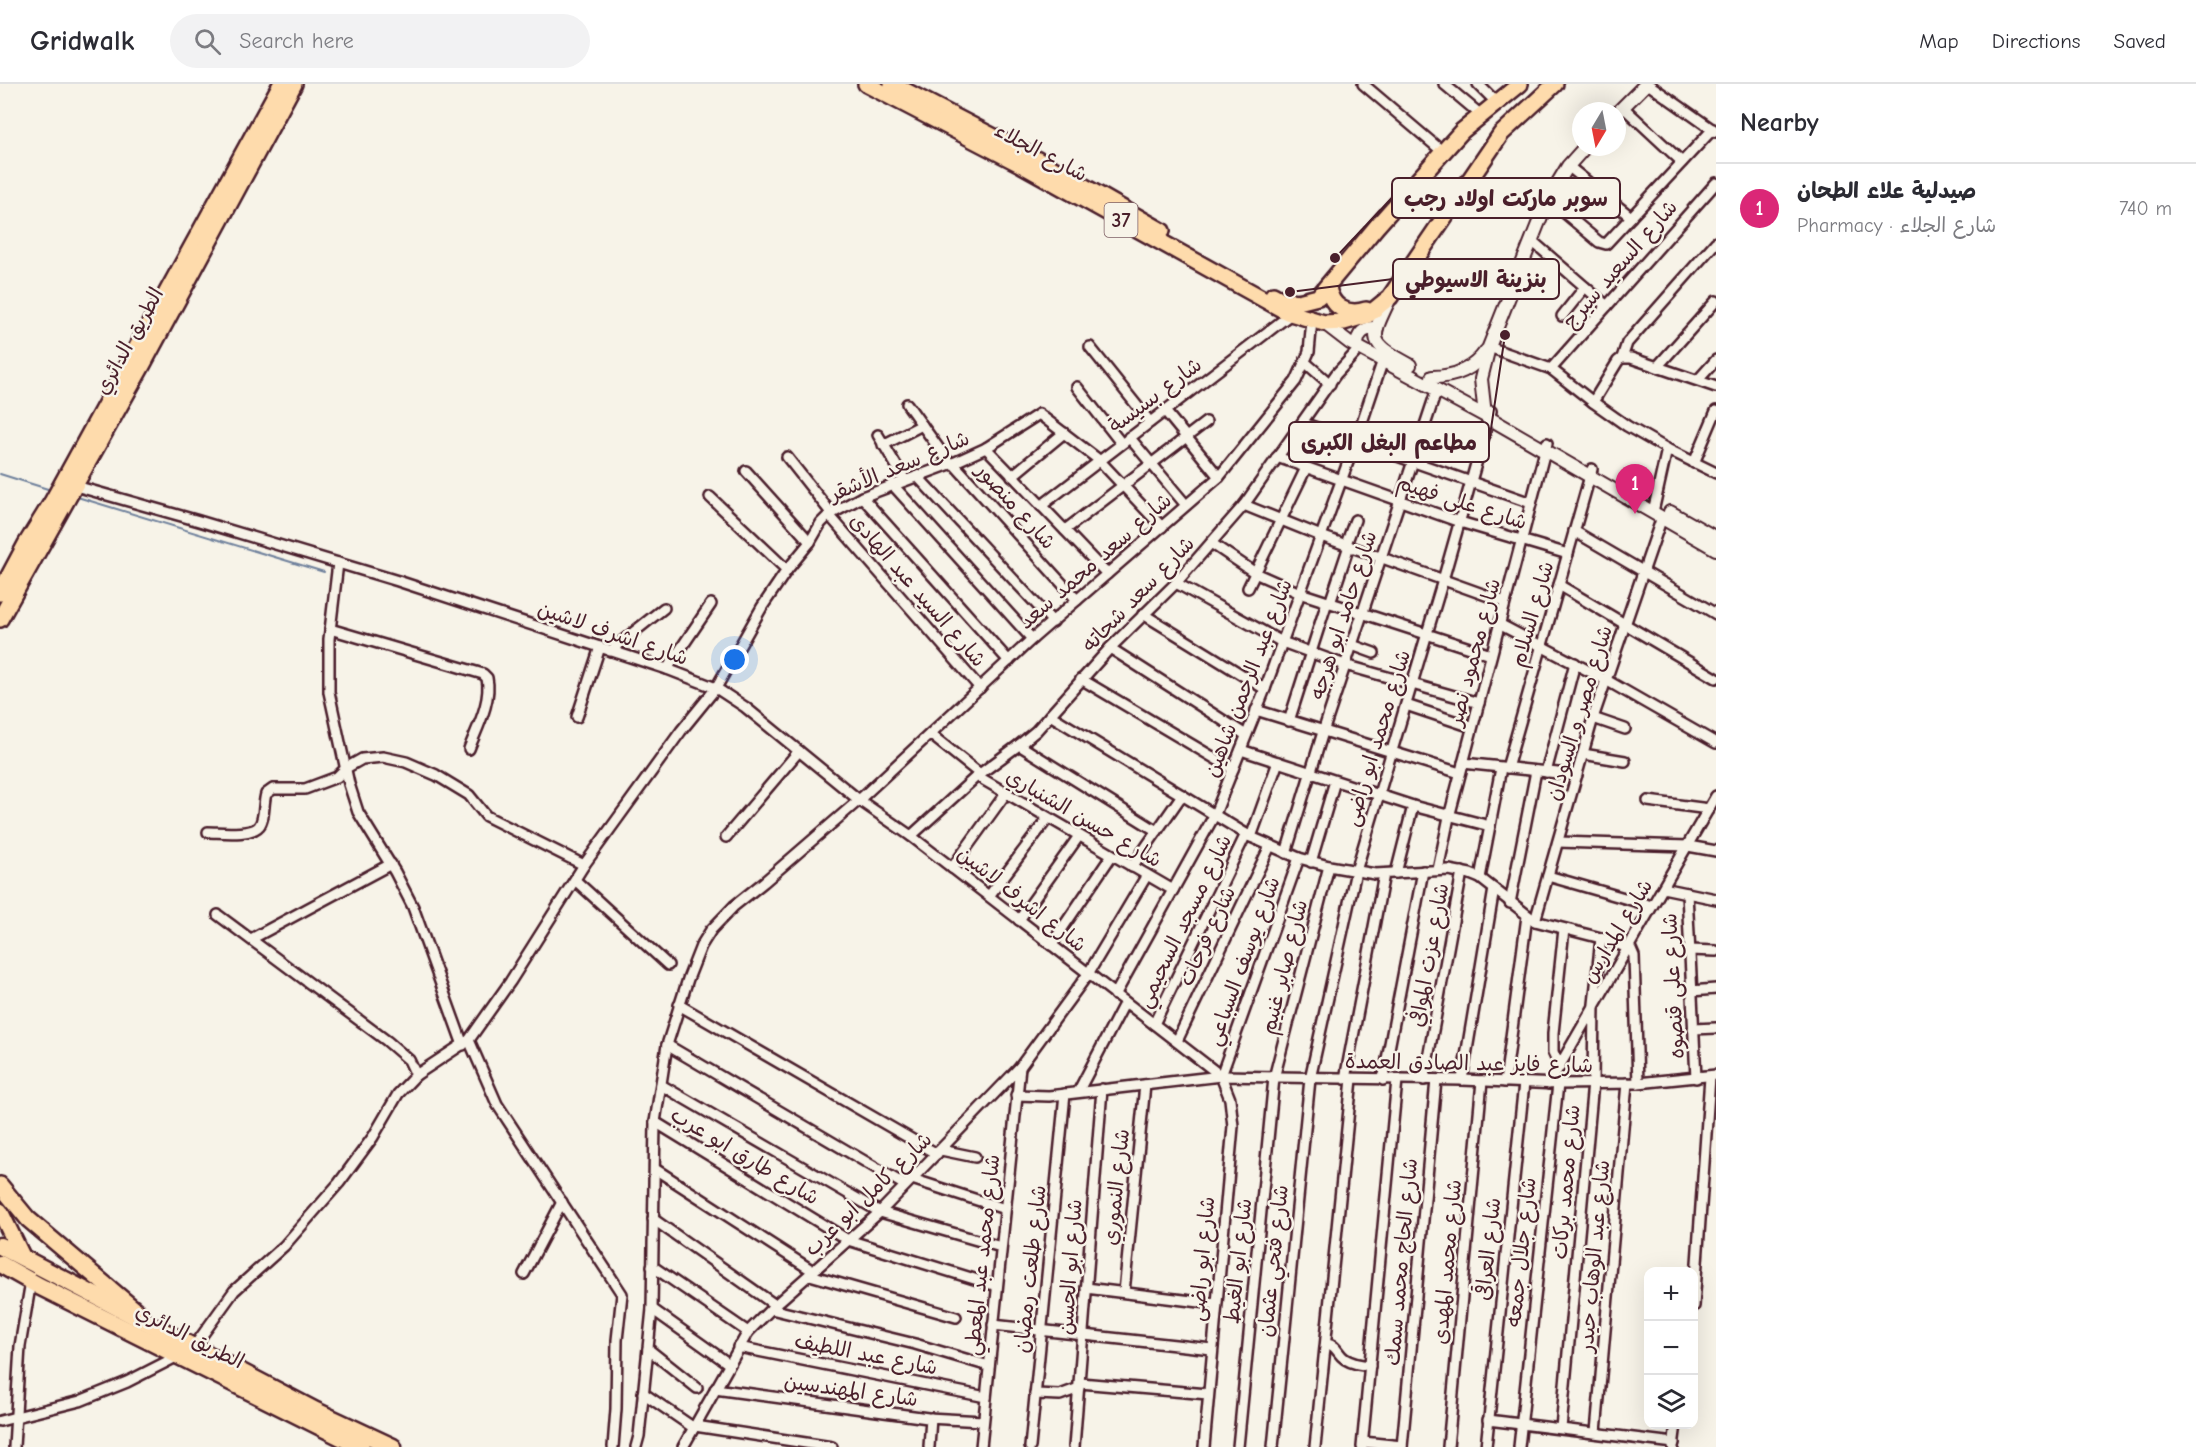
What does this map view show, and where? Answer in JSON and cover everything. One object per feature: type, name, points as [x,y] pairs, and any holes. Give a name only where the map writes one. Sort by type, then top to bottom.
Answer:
[{"type":"highway","name":"الطريق الدائري","points":[[0,1246],[316,1411],[393,1447]]},
{"type":"highway","name":"الطريق الدائري","points":[[0,1264],[361,1447]]},
{"type":"main road","name":"الطريق الدائري","points":[[0,619],[68,484],[281,84]]},
{"type":"main road","name":"الطريق الدائري","points":[[68,484],[294,84]]},
{"type":"main road","name":"شارع الجلاء","points":[[866,84],[1129,218],[1282,300],[1308,301],[1318,297],[1328,287]]},
{"type":"main road","name":"شارع الجلاء","points":[[892,84],[1027,154],[1129,218],[1291,314],[1318,322],[1344,322],[1360,319],[1385,301]]},
{"type":"main road","name":"37","points":[[1328,287],[1377,226],[1443,152],[1496,102],[1520,84]]},
{"type":"main road","name":"37","points":[[1385,301],[1501,134],[1555,84]]},
{"type":"main road","points":[[1328,287],[1332,300],[1348,312],[1362,312],[1385,301]]},
{"type":"main road","name":"الطريق الدائري","points":[[0,593],[26,544],[58,505]]},
{"type":"main road","name":"الطريق الدائري","points":[[0,1185],[28,1219],[158,1330]]},
{"type":"main road","points":[[0,1211],[23,1258]]},
{"type":"street","points":[[1363,84],[1443,152]]},
{"type":"street","points":[[1444,84],[1481,116]]},
{"type":"street","points":[[1478,84],[1496,102]]},
{"type":"street","points":[[1548,199],[1601,244],[1607,243],[1714,131],[1647,84],[1626,104]]},
{"type":"street","points":[[1626,115],[1682,162]]},
{"type":"street","points":[[1488,412],[1481,385],[1489,347],[1548,199],[1568,166],[1577,156]]},
{"type":"street","points":[[1568,166],[1631,218]]},
{"type":"street","name":"شارع السعيد سيرج","points":[[1551,369],[1716,183]]},
{"type":"street","points":[[1531,240],[1607,306]]},
{"type":"street","points":[[1593,402],[1622,358],[1627,343],[1716,242]]},
{"type":"street","points":[[1562,315],[1585,286]]},
{"type":"street","points":[[1359,347],[1358,337],[1362,332],[1370,328],[1377,328],[1385,301]]},
{"type":"street","points":[[1657,367],[1716,301]]},
{"type":"street","name":"شارع بسيسة","points":[[1041,506],[1291,314]]},
{"type":"street","name":"شارع الجلاء","points":[[1318,322],[1343,339],[1488,412],[1657,511],[1716,549]]},
{"type":"street","name":"شارع سعد محمد سعد","points":[[636,1447],[651,1309],[655,1122],[667,1045],[701,946],[711,930],[734,906],[859,800],[1032,639],[1219,477],[1290,390],[1306,363],[1318,322]]},
{"type":"street","name":"شارع الجلاء","points":[[1377,328],[1377,340],[1381,348],[1434,383]]},
{"type":"street","points":[[1090,347],[1150,422]]},
{"type":"street","name":"شارع سعد شحاته","points":[[910,836],[978,775],[1019,746],[1110,648],[1176,583],[1244,505],[1343,365],[1359,347]]},
{"type":"street","points":[[1489,347],[1551,369],[1593,402],[1667,449],[1716,473]]},
{"type":"street","points":[[1434,383],[1443,377],[1465,371],[1482,357],[1489,347]]},
{"type":"street","points":[[1622,358],[1631,358],[1716,387]]},
{"type":"street","name":"شارع عبد الرحمن شاهين","points":[[1115,995],[1215,814],[1265,689],[1383,360]]},
{"type":"street","points":[[1698,380],[1716,360]]},
{"type":"street","points":[[1306,363],[1330,384]]},
{"type":"street","name":"شارع حامد ابو هرجه","points":[[1286,853],[1310,772],[1413,462],[1434,383]]},
{"type":"street","points":[[1077,387],[1125,440],[1152,464],[1186,505]]},
{"type":"street","name":"شارع منصور","points":[[907,405],[951,464],[1077,600]]},
{"type":"street","points":[[1165,411],[1219,477]]},
{"type":"street","points":[[1694,463],[1716,411]]},
{"type":"street","name":"شارع محمد ابو راضى","points":[[1310,1079],[1356,871],[1472,482],[1488,412]]},
{"type":"street","name":"شارع سعد الأشقر","points":[[466,1042],[510,982],[584,865],[681,731],[716,688],[762,607],[787,570],[810,542],[814,532],[831,515],[862,497],[951,464],[986,448],[1036,415],[1041,415],[1064,433]]},
{"type":"street","points":[[1065,530],[1206,422]]},
{"type":"street","points":[[1303,423],[1531,503]]},
{"type":"street","points":[[883,445],[922,425]]},
{"type":"street","points":[[1012,476],[1064,433],[1099,460],[1162,526]]},
{"type":"street","points":[[878,435],[905,480]]},
{"type":"street","name":"شارع محمود نصر","points":[[1438,870],[1449,817],[1546,447]]},
{"type":"street","points":[[986,448],[1107,574]]},
{"type":"street","name":"شارع مصر و السودان","points":[[1505,1082],[1531,918],[1548,876],[1593,718],[1643,573],[1657,511],[1667,449]]},
{"type":"street","name":"شارع السيد عبد الهادى","points":[[788,457],[831,515],[980,688]]},
{"type":"street","name":"شارع على فهيم","points":[[1278,457],[1460,522],[1568,554]]},
{"type":"street","points":[[1248,588],[1257,574],[1306,468]]},
{"type":"street","points":[[746,471],[810,542]]},
{"type":"street","name":"شارع السلام","points":[[1480,878],[1504,768],[1591,472]]},
{"type":"street","points":[[917,477],[1053,622]]},
{"type":"street","name":"شارع اشرف لاشين","points":[[68,484],[338,563],[667,669],[716,688],[745,707],[859,800],[989,896],[1221,1076]]},
{"type":"street","points":[[892,484],[1032,639]]},
{"type":"street","points":[[710,497],[787,570]]},
{"type":"street","points":[[862,497],[1009,661]]},
{"type":"street","points":[[1244,505],[1321,536],[1505,602]]},
{"type":"street","name":"شارع الجلاء","points":[[1657,511],[1716,538]]},
{"type":"street","points":[[1289,721],[1354,520]]},
{"type":"street","points":[[1574,531],[1716,614]]},
{"type":"street","points":[[1211,543],[1257,574],[1300,593],[1491,655]]},
{"type":"street","points":[[338,563],[330,629],[329,692],[358,812],[391,864],[413,907],[466,1042],[497,1104],[622,1294],[617,1340],[613,1447]]},
{"type":"street","points":[[1176,583],[1282,642],[1310,654],[1412,686],[1479,703]]},
{"type":"street","points":[[1559,585],[1716,678]]},
{"type":"street","points":[[667,669],[711,604]]},
{"type":"street","points":[[610,651],[664,608]]},
{"type":"street","points":[[1143,614],[1265,689]]},
{"type":"street","points":[[1499,624],[1575,663],[1716,743]]},
{"type":"street","points":[[330,629],[483,674],[488,678],[488,693],[482,717],[469,749]]},
{"type":"street","points":[[1352,645],[1374,653]]},
{"type":"street","points":[[578,717],[600,647]]},
{"type":"street","points":[[1110,648],[1246,735]]},
{"type":"street","points":[[1510,903],[1541,772],[1566,712],[1575,663]]},
{"type":"street","points":[[1081,680],[1233,769]]},
{"type":"street","points":[[1406,705],[1472,727]]},
{"type":"street","points":[[1256,710],[1392,753],[1462,768],[1504,768],[1577,775]]},
{"type":"street","points":[[1050,715],[1249,835],[1286,853],[1311,862],[1356,871],[1384,874],[1438,870],[1462,872],[1480,878],[1531,918],[1628,948],[1634,956],[1638,1083]]},
{"type":"street","points":[[1593,718],[1624,729]]},
{"type":"street","name":"شارع حسن الشنباري","points":[[930,734],[978,775],[1006,793],[1173,890]]},
{"type":"street","points":[[1019,746],[1157,831]]},
{"type":"street","points":[[1240,750],[1449,817],[1490,826]]},
{"type":"street","points":[[726,837],[799,751]]},
{"type":"street","points":[[1583,754],[1625,762]]},
{"type":"street","points":[[208,832],[251,831],[258,826],[266,794],[273,789],[305,789],[337,777],[346,768],[362,759],[382,757],[406,762],[435,775],[469,795],[486,816],[584,865]]},
{"type":"street","name":"شارع مسجد السحيمي","points":[[1154,1024],[1249,835],[1278,762]]},
{"type":"street","points":[[1311,862],[1335,781]]},
{"type":"street","points":[[952,868],[1006,793]]},
{"type":"street","points":[[1132,867],[1182,795]]},
{"type":"street","points":[[1648,801],[1713,804]]},
{"type":"street","name":"شارع المدارس","points":[[1553,1084],[1594,1004],[1713,804]]},
{"type":"street","points":[[1396,873],[1413,806]]},
{"type":"street","points":[[989,896],[1048,818]]},
{"type":"street","points":[[1019,920],[1079,836]]},
{"type":"street","points":[[1558,842],[1688,846],[1716,851]]},
{"type":"street","name":"شارع فرحات","points":[[1177,1041],[1270,846]]},
{"type":"street","points":[[1051,945],[1112,855]]},
{"type":"street","name":"شارع يوسف السباعي","points":[[1221,1076],[1299,858]]},
{"type":"street","points":[[251,939],[391,864]]},
{"type":"street","name":"شارع صابر غنيم","points":[[1274,1078],[1329,866]]},
{"type":"street","points":[[1383,1080],[1423,871]]},
{"type":"street","name":"شارع عزت الموافي","points":[[1424,1080],[1462,872]]},
{"type":"street","points":[[1315,1447],[1327,1344],[1349,1079],[1384,874]]},
{"type":"street","name":"شارع كامل ابو عرب","points":[[683,1447],[748,1332],[880,1212],[1020,1067],[1088,974],[1147,875]]},
{"type":"street","points":[[1548,876],[1652,906]]},
{"type":"street","points":[[575,880],[668,965]]},
{"type":"street","points":[[1663,888],[1716,899]]},
{"type":"street","points":[[1462,1080],[1494,889]]},
{"type":"street","name":"شارع على قنصوه","points":[[1687,893],[1696,1078]]},
{"type":"street","points":[[218,915],[395,1047],[409,1060],[417,1075]]},
{"type":"street","points":[[1560,1067],[1553,1052],[1553,1033],[1564,929]]},
{"type":"street","name":"شارع محمد بركات","points":[[1561,1428],[1593,1083],[1594,1004],[1601,938]]},
{"type":"street","points":[[1689,950],[1716,951]]},
{"type":"street","points":[[1691,991],[1716,989]]},
{"type":"street","points":[[1078,1092],[1125,1002]]},
{"type":"street","points":[[679,1005],[939,1152],[975,1156]]},
{"type":"street","points":[[1693,1029],[1716,1028]]},
{"type":"street","points":[[193,1347],[234,1292],[284,1246],[339,1184],[373,1137],[398,1094],[417,1075],[466,1042]]},
{"type":"street","points":[[667,1045],[908,1182],[1005,1209]]},
{"type":"street","name":"شارع محمد عبد المعطي","points":[[981,1447],[1020,1067]]},
{"type":"street","name":"شارع فايز عبد الصادق العمدة","points":[[1017,1095],[1065,1094],[1221,1076],[1462,1080],[1553,1084],[1638,1083],[1713,1076]]},
{"type":"street","name":"شارع ابو راضى","points":[[1204,1447],[1233,1126],[1230,1099],[1221,1076]]},
{"type":"street","points":[[1697,1267],[1713,1076]]},
{"type":"street","name":"شارع ابو الغيط","points":[[1238,1447],[1274,1078]]},
{"type":"street","name":"شارع فتحي عثمان","points":[[1273,1447],[1310,1079]]},
{"type":"street","points":[[1396,1080],[1363,1444],[1402,1447]]},
{"type":"street","name":"شارع الحاج محمد سمك","points":[[1402,1447],[1436,1080]]},
{"type":"street","name":"شارع محمد المهدى","points":[[1448,1447],[1482,1081]]},
{"type":"street","name":"شارع العراقى","points":[[1486,1447],[1524,1083]]},
{"type":"street","name":"شارع عبد الوهاب حيدر","points":[[1596,1432],[1627,1083]]},
{"type":"street","name":"شارع النموري","points":[[1124,1292],[1145,1084]]},
{"type":"street","name":"شارع جلال جمعه","points":[[1519,1447],[1553,1084]]},
{"type":"street","points":[[661,1085],[880,1212],[1001,1247]]},
{"type":"street","name":"شارع ابو الحسن","points":[[1074,1447],[1102,1089]]},
{"type":"street","name":"شارع طلعت رمضان","points":[[1030,1447],[1065,1094]]},
{"type":"street","name":"شارع طارق ابو عرب","points":[[655,1122],[848,1240],[997,1286]]},
{"type":"street","points":[[655,1169],[812,1273],[956,1317]]},
{"type":"street","points":[[524,1274],[562,1202]]},
{"type":"street","points":[[653,1219],[773,1307],[989,1366]]},
{"type":"street","points":[[652,1266],[748,1332]]},
{"type":"street","points":[[14,1447],[20,1346],[31,1281]]},
{"type":"street","points":[[1086,1288],[1216,1304]]},
{"type":"street","points":[[651,1309],[729,1365]]},
{"type":"street","points":[[993,1324],[1212,1349]]},
{"type":"street","points":[[1327,1344],[1335,1346],[1346,1360],[1370,1366]]},
{"type":"street","name":"شارع عبد اللطيف","points":[[738,1347],[986,1397]]},
{"type":"street","points":[[648,1349],[697,1388]]},
{"type":"street","points":[[0,1421],[80,1401],[127,1382],[178,1356]]},
{"type":"street","points":[[1035,1394],[1060,1395],[1079,1385],[1208,1394]]},
{"type":"street","name":"شارع المهندسين","points":[[715,1389],[847,1408],[931,1418],[983,1421]]},
{"type":"street","points":[[643,1393],[694,1427],[832,1447]]},
{"type":"street","points":[[929,1447],[931,1418]]},
{"type":"street","points":[[1488,1420],[1596,1432],[1674,1445],[1676,1429]]},
{"type":"waterway","points":[[0,474],[51,490]]},
{"type":"waterway","points":[[74,496],[324,572]]},
{"type":"place","name":"سوبر ماركت اولاد رجب","points":[[1335,258]]},
{"type":"place","name":"بنزينة الاسيوطي","points":[[1290,292]]},
{"type":"place","name":"مطاعم البغل الكبرى","points":[[1505,335]]},
{"type":"place","name":"صيدلية علاء الطحان","points":[[1635,514]]}]
